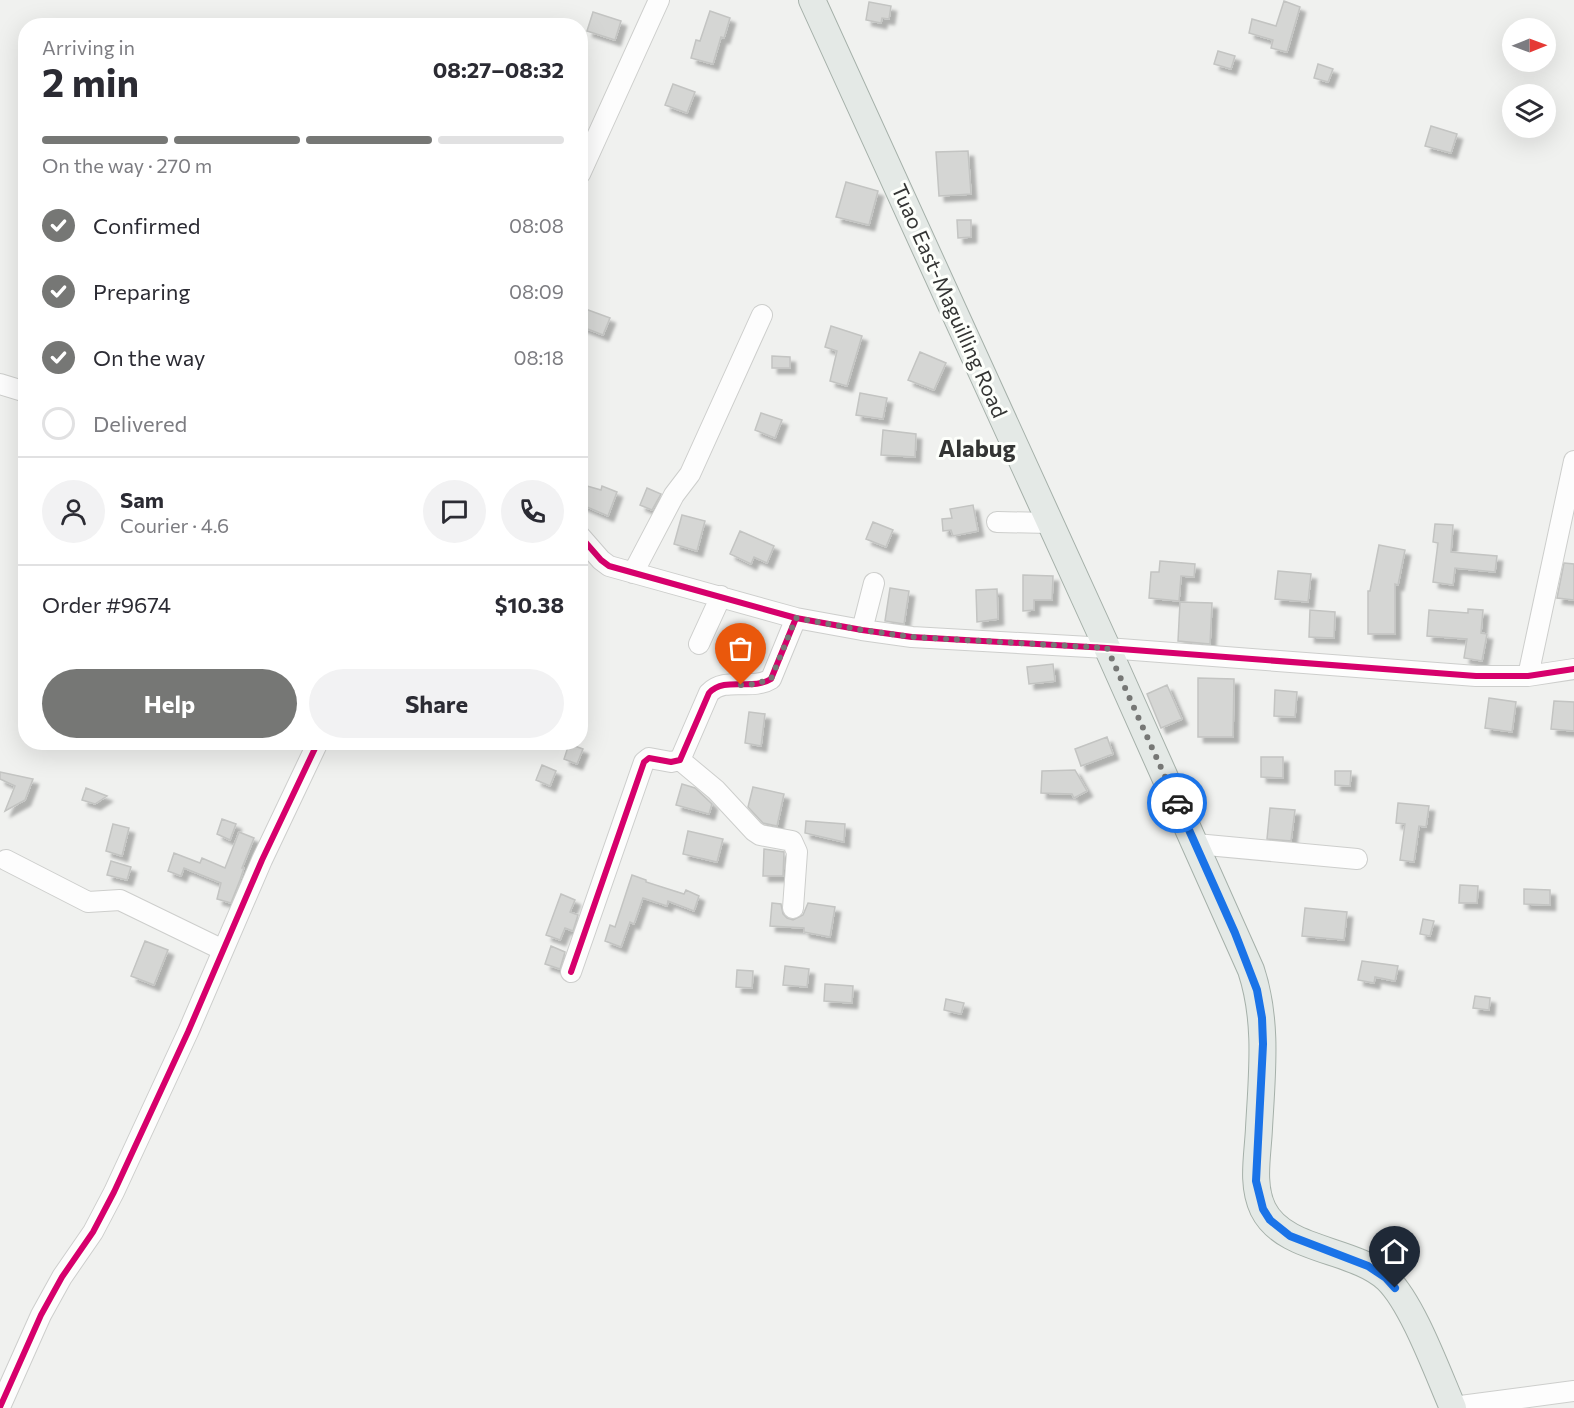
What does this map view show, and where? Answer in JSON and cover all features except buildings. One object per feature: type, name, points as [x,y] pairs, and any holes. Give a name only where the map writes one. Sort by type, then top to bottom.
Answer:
[{"type":"main road","name":"Tuao East-Maguilling Road","points":[[812,0],[1196,844],[1239,942],[1257,990],[1262,1018],[1261,1099],[1256,1181],[1259,1196],[1270,1220],[1290,1236],[1368,1266],[1386,1278],[1395,1288],[1410,1314],[1453,1408]]},
{"type":"street","points":[[588,156],[659,0]]},
{"type":"street","points":[[633,573],[674,495],[690,474],[762,315]]},
{"type":"street","points":[[0,384],[18,390]]},
{"type":"street","points":[[1528,676],[1574,461]]},
{"type":"street","points":[[997,522],[1050,523]]},
{"type":"street","points":[[588,545],[609,566],[633,573],[796,618],[912,637],[1107,648],[1476,676],[1528,676],[1574,669]]},
{"type":"street","points":[[862,630],[874,583]]},
{"type":"street","points":[[699,644],[721,596]]},
{"type":"street","points":[[680,760],[709,693],[721,685],[755,684],[771,679],[796,618]]},
{"type":"street","points":[[0,1407],[40,1315],[62,1277],[93,1232],[114,1192],[262,860],[314,750]]},
{"type":"street","points":[[572,972],[644,762],[649,758],[671,762],[680,760]]},
{"type":"street","points":[[680,760],[716,790],[754,831],[760,835],[792,841],[795,844],[797,852],[793,908]]},
{"type":"street","points":[[1196,844],[1357,859]]},
{"type":"street","points":[[6,860],[88,902],[120,900],[223,950]]},
{"type":"street","points":[[1453,1408],[1574,1391]]},
{"type":"cycle path","points":[[588,545],[609,566],[796,618],[912,637],[1107,648],[1476,676],[1528,676],[1574,669]]},
{"type":"cycle path","points":[[571,972],[644,762],[649,758],[671,762],[680,760],[709,693],[715,688],[731,684],[756,684],[771,679],[796,618]]},
{"type":"cycle path","points":[[0,1407],[41,1315],[62,1277],[93,1232],[114,1192],[188,1032],[262,860],[314,750]]},
{"type":"way so far","points":[[741,685],[771,679],[796,618],[912,637],[1107,648],[1177,803]]},
{"type":"district","name":"Alabug","points":[[977,449]]},
{"type":"route","points":[[1177,803],[1251,970],[1257,990],[1262,1018],[1263,1044],[1256,1181],[1263,1209],[1270,1220],[1290,1236],[1368,1266],[1386,1278],[1395,1288]]}]
